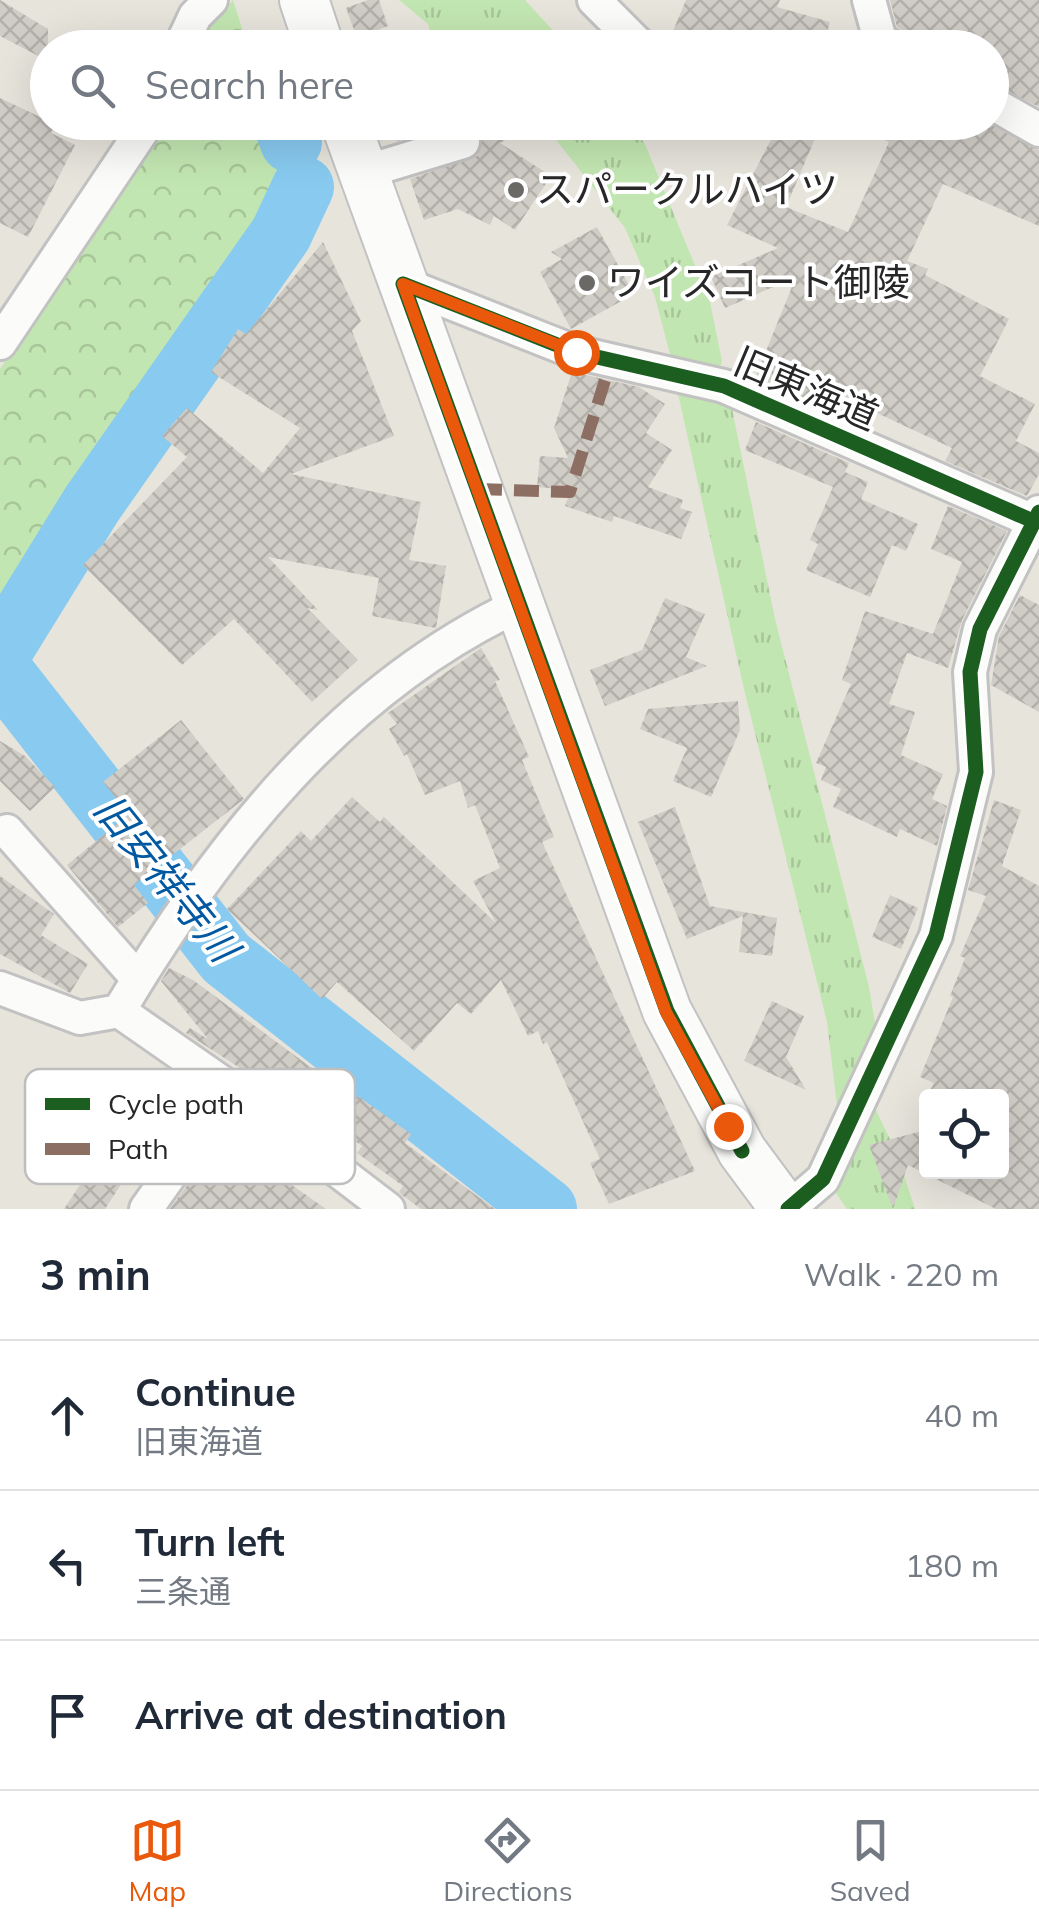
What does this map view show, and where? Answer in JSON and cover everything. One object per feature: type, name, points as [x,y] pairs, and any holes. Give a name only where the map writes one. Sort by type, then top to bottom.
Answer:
[{"type":"main road","points":[[304,0],[314,30]]},
{"type":"main road","points":[[352,140],[666,1012],[742,1151],[787,1209]]},
{"type":"street","points":[[188,30],[210,0]]},
{"type":"street","points":[[594,0],[624,30]]},
{"type":"street","points":[[869,0],[877,30]]},
{"type":"street","points":[[1009,113],[1039,130]]},
{"type":"street","points":[[0,343],[136,140]]},
{"type":"street","points":[[364,172],[463,142]]},
{"type":"street","name":"旧東海道","points":[[403,284],[576,352],[724,386],[1034,529]]},
{"type":"street","points":[[787,1209],[823,1180],[936,936],[976,772],[970,672],[980,630],[1034,529]]},
{"type":"street","points":[[119,1010],[182,908],[234,838],[334,730],[468,629],[520,605]]},
{"type":"street","points":[[6,830],[138,979]]},
{"type":"street","points":[[0,988],[80,1018],[119,1010],[203,1069]]},
{"type":"street","points":[[146,1209],[164,1184]]},
{"type":"street","points":[[348,1184],[372,1204]]},
{"type":"green space","points":[[233,0],[243,30],[208,30]]},
{"type":"green space","points":[[399,0],[525,0],[552,30],[430,30],[428,24]]},
{"type":"green space","points":[[152,140],[279,140],[294,187],[0,647],[0,369]]},
{"type":"green space","points":[[556,140],[642,140],[645,144],[710,302],[722,361],[719,369],[672,362],[655,297],[625,228]]},
{"type":"green space","points":[[676,385],[729,394],[775,619],[869,987],[879,1048],[840,1131],[827,1022],[744,689]]},
{"type":"green space","points":[[874,1106],[897,1154],[915,1209],[847,1209],[836,1193]]},
{"type":"building","points":[[0,0],[48,29],[30,30],[30,52],[0,36]]},
{"type":"building","points":[[379,0],[388,26],[354,30],[346,8]]},
{"type":"building","points":[[686,0],[780,0],[777,7],[830,22],[828,30],[674,30]]},
{"type":"building","points":[[890,0],[1039,0],[1039,107],[1009,92],[1009,30],[897,27]]},
{"type":"building","points":[[0,98],[30,112],[30,140],[65,140],[75,145],[28,237],[0,223]]},
{"type":"building","points":[[1009,134],[1039,150],[1039,226],[943,184],[907,261],[928,269],[925,275],[1009,319],[980,376],[1035,404],[1016,441],[1039,453],[1039,474],[1027,496],[945,461],[952,448],[864,407],[858,423],[755,378],[796,277],[725,308],[711,277],[778,248],[727,225],[771,140],[814,140],[786,207],[848,232],[889,142],[884,140],[1009,140]]},
{"type":"building","points":[[481,140],[506,140],[500,143],[551,176],[515,230],[494,216],[490,225],[458,209],[424,220],[410,179],[477,156]]},
{"type":"building","name":"ワイズコート御陵","points":[[597,227],[634,294],[571,329],[540,272],[562,259],[551,252]]},
{"type":"building","points":[[323,242],[361,321],[352,331],[394,436],[291,474],[421,502],[409,560],[446,566],[436,628],[372,616],[379,578],[268,557],[318,610],[307,608],[358,660],[312,702],[234,619],[182,665],[83,565],[187,457],[162,436],[187,408],[263,473],[300,428],[211,372],[238,329],[246,334]]},
{"type":"building","points":[[572,372],[639,387],[665,404],[646,433],[672,450],[648,487],[683,500],[680,508],[692,512],[681,539],[614,516],[612,522],[565,506],[571,490],[537,487],[540,456],[568,458],[554,428]]},
{"type":"building","points":[[756,422],[849,463],[845,472],[868,482],[861,499],[918,524],[906,551],[892,545],[870,597],[806,570],[818,544],[810,540],[833,487],[745,450]]},
{"type":"building","points":[[948,506],[1007,531],[962,620],[948,668],[907,653],[889,704],[915,712],[901,755],[943,774],[932,799],[947,806],[937,846],[900,829],[897,837],[833,807],[841,789],[821,780],[826,767],[816,763],[851,684],[842,680],[865,611],[933,634],[962,562],[931,549]]},
{"type":"building","points":[[1020,595],[1039,605],[1039,712],[991,685],[999,636]]},
{"type":"building","points":[[665,598],[705,614],[686,657],[707,666],[605,706],[590,670],[642,650]]},
{"type":"building","points":[[481,648],[500,680],[495,681],[529,757],[522,760],[554,837],[542,842],[695,1171],[609,1204],[590,1163],[600,1159],[547,1042],[543,1044],[538,1031],[528,1036],[501,980],[471,1014],[457,1003],[414,1051],[337,982],[322,999],[227,909],[301,831],[311,841],[352,797],[380,822],[384,817],[496,923],[473,881],[500,868],[475,805],[468,808],[460,781],[425,795],[407,754],[404,756],[389,729],[397,724],[388,713]]},
{"type":"building","points":[[738,701],[740,730],[711,797],[673,781],[687,748],[640,729],[648,709]]},
{"type":"building","points":[[181,720],[244,799],[134,885],[148,903],[118,927],[67,865],[129,814],[103,782]]},
{"type":"building","points":[[0,741],[25,756],[55,787],[30,811],[0,781]]},
{"type":"building","points":[[994,800],[1021,810],[1002,866],[1039,886],[1039,1209],[996,1209],[936,1179],[1009,1179],[1009,1089],[931,1089],[934,1083],[920,1077],[953,997],[950,996],[965,958],[960,956],[986,896],[968,890]]},
{"type":"building","points":[[675,807],[710,906],[777,918],[772,956],[739,952],[743,916],[687,939],[638,822]]},
{"type":"building","points":[[0,876],[54,914],[41,935],[88,964],[70,993],[0,954]]},
{"type":"building","points":[[890,895],[918,908],[901,949],[872,937]]},
{"type":"building","points":[[169,968],[193,980],[313,1069],[241,1069],[186,1033],[190,1028],[208,1039],[161,981]]},
{"type":"building","points":[[772,1001],[804,1016],[786,1057],[806,1090],[744,1061]]},
{"type":"building","points":[[358,1096],[411,1134],[405,1143],[495,1209],[421,1209],[399,1192],[403,1186],[357,1153],[362,1146],[355,1141]]},
{"type":"building","points":[[919,1132],[919,1170],[908,1165],[893,1209],[869,1145]]},
{"type":"building","points":[[81,1184],[121,1184],[105,1209],[64,1209]]},
{"type":"building","points":[[188,1184],[290,1184],[326,1209],[170,1209]]},
{"type":"waterway","name":"旧安祥寺川","points":[[0,653],[92,504],[281,234],[303,187]]},
{"type":"waterway","name":"旧安祥寺川","points":[[0,669],[226,958],[546,1209]]},
{"type":"marked path","points":[[477,489],[570,492],[611,361]]},
{"type":"cycle path","points":[[403,284],[667,1011],[742,1151]]},
{"type":"cycle path","points":[[403,284],[575,352],[724,386],[1033,521]]},
{"type":"cycle path","points":[[788,1209],[823,1179],[936,936],[976,772],[970,672],[980,629],[1039,512]]},
{"type":"place","name":"スパークルハイツ","points":[[516,190]]},
{"type":"place","name":"ワイズコート御陵","points":[[587,283]]},
{"type":"route","points":[[576,352],[403,284],[666,1012],[728,1126]]}]
